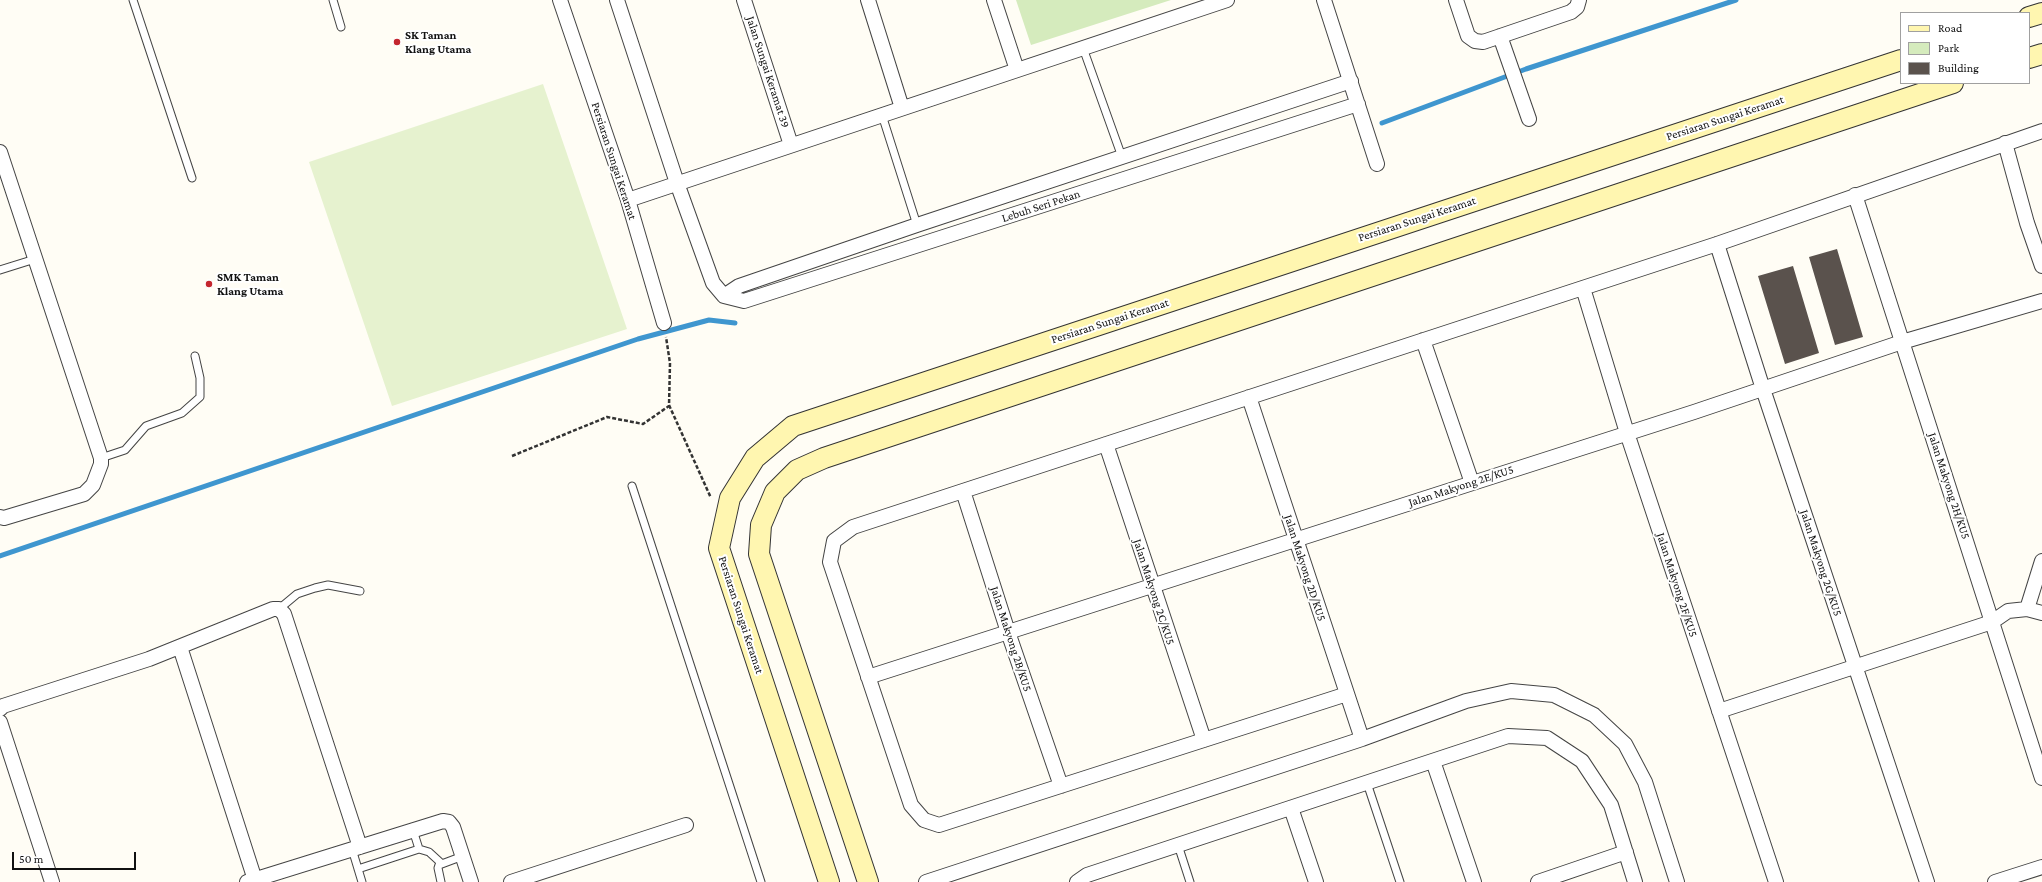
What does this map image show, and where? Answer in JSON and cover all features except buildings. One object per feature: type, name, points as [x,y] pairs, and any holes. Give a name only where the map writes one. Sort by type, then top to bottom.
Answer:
[{"type":"street","name":"Persiaran Sungai Keramat","points":[[560,0],[628,200],[664,323]]},
{"type":"street","points":[[617,0],[677,183],[713,283],[724,296],[740,286],[917,225],[1351,81]]},
{"type":"street","name":"Jalan Sungai Keramat 39","points":[[744,0],[792,145]]},
{"type":"street","points":[[868,0],[902,108]]},
{"type":"street","points":[[994,0],[1017,70]]},
{"type":"street","points":[[628,200],[1227,0]]},
{"type":"street","points":[[1324,0],[1378,164]]},
{"type":"street","points":[[1456,0],[1468,36],[1475,41],[1483,42],[1571,12],[1577,7],[1579,0]]},
{"type":"street","points":[[2030,17],[2042,13]]},
{"type":"street","points":[[1500,36],[1529,119]]},
{"type":"street","points":[[2030,58],[2042,54]]},
{"type":"street","name":"Persiaran Sungai Keramat","points":[[829,882],[719,548],[730,498],[755,458],[793,426],[1900,60]]},
{"type":"street","points":[[868,882],[759,554],[761,525],[775,492],[797,470],[839,453],[1950,84]]},
{"type":"street","name":"Lebuh Seri Pekan","points":[[724,296],[744,301],[1358,104]]},
{"type":"street","points":[[1347,694],[940,825],[924,820],[911,805],[830,562],[834,542],[852,527],[1717,244],[2042,131]]},
{"type":"street","points":[[2005,143],[2027,223],[2042,266]]},
{"type":"street","points":[[0,152],[101,458],[101,464],[93,485],[84,494],[4,518],[0,517]]},
{"type":"street","name":"Jalan Makyong 2H/KU5","points":[[1855,195],[2042,778]]},
{"type":"street","name":"Jalan Makyong 2G/KU5","points":[[1717,244],[1763,389],[1926,882]]},
{"type":"street","name":"Jalan Makyong 2F/KU5","points":[[1583,288],[1627,433],[1776,882]]},
{"type":"street","name":"Jalan Makyong 2E/KU5","points":[[868,677],[1763,389],[1902,342],[2042,301]]},
{"type":"street","points":[[1423,340],[1472,483]]},
{"type":"street","name":"Jalan Makyong 2D/KU5","points":[[1249,397],[1362,738]]},
{"type":"street","name":"Jalan Makyong 2C/KU5","points":[[1106,444],[1204,740]]},
{"type":"street","name":"Jalan Makyong 2B/KU5","points":[[963,491],[1008,632],[1060,786]]},
{"type":"street","points":[[2027,609],[2042,561]]},
{"type":"street","points":[[0,709],[3,706],[180,647],[273,609],[278,609],[284,614],[356,848]]},
{"type":"street","points":[[1719,711],[1855,665],[1992,622],[2008,611],[2027,609],[2042,613]]},
{"type":"street","points":[[180,647],[251,881],[443,821],[449,822],[453,827],[471,882]]},
{"type":"street","points":[[926,882],[1362,738],[1466,701],[1511,690],[1554,695],[1594,715],[1625,744],[1645,782],[1677,882]]},
{"type":"street","points":[[0,722],[52,882]]},
{"type":"street","points":[[1077,882],[1087,875],[1508,736],[1547,738],[1582,761],[1611,804],[1635,882]]},
{"type":"street","points":[[1433,761],[1474,882]]},
{"type":"street","points":[[1291,808],[1316,882]]},
{"type":"street","points":[[511,882],[686,825]]},
{"type":"street","points":[[1538,882],[1626,852]]},
{"type":"street","points":[[1995,882],[2042,867]]},
{"type":"lane","points":[[133,0],[192,178]]},
{"type":"lane","points":[[333,0],[341,27]]},
{"type":"lane","points":[[1083,48],[1122,157]]},
{"type":"lane","points":[[882,115],[917,225]]},
{"type":"lane","points":[[0,270],[35,259]]},
{"type":"lane","points":[[101,458],[125,450],[146,426],[182,413],[200,397],[200,378],[195,356]]},
{"type":"lane","points":[[632,486],[761,882]]},
{"type":"lane","points":[[278,609],[297,594],[328,585],[360,591]]},
{"type":"lane","points":[[1367,783],[1400,882]]},
{"type":"lane","points":[[413,830],[419,849]]},
{"type":"lane","points":[[1178,845],[1190,882]]},
{"type":"lane","points":[[356,848],[358,869],[362,882]]},
{"type":"lane","points":[[358,869],[419,849],[429,852],[441,863]]},
{"type":"lane","points":[[441,882],[438,868],[441,863],[463,856]]},
{"type":"path","points":[[667,338],[670,363],[669,406],[724,526]]},
{"type":"path","points":[[512,456],[607,417],[642,424],[669,406]]},
{"type":"green space","points":[[1016,0],[1171,0],[1031,45]]},
{"type":"green space","points":[[543,84],[627,329],[392,406],[309,162]]},
{"type":"waterway","points":[[1382,123],[1526,69],[1736,0]]},
{"type":"waterway","points":[[0,556],[638,339],[709,320],[735,323]]},
{"type":"place","name":"SK Taman Klang Utama","points":[[397,42]]},
{"type":"place","name":"SMK Taman Klang Utama","points":[[209,284]]}]
